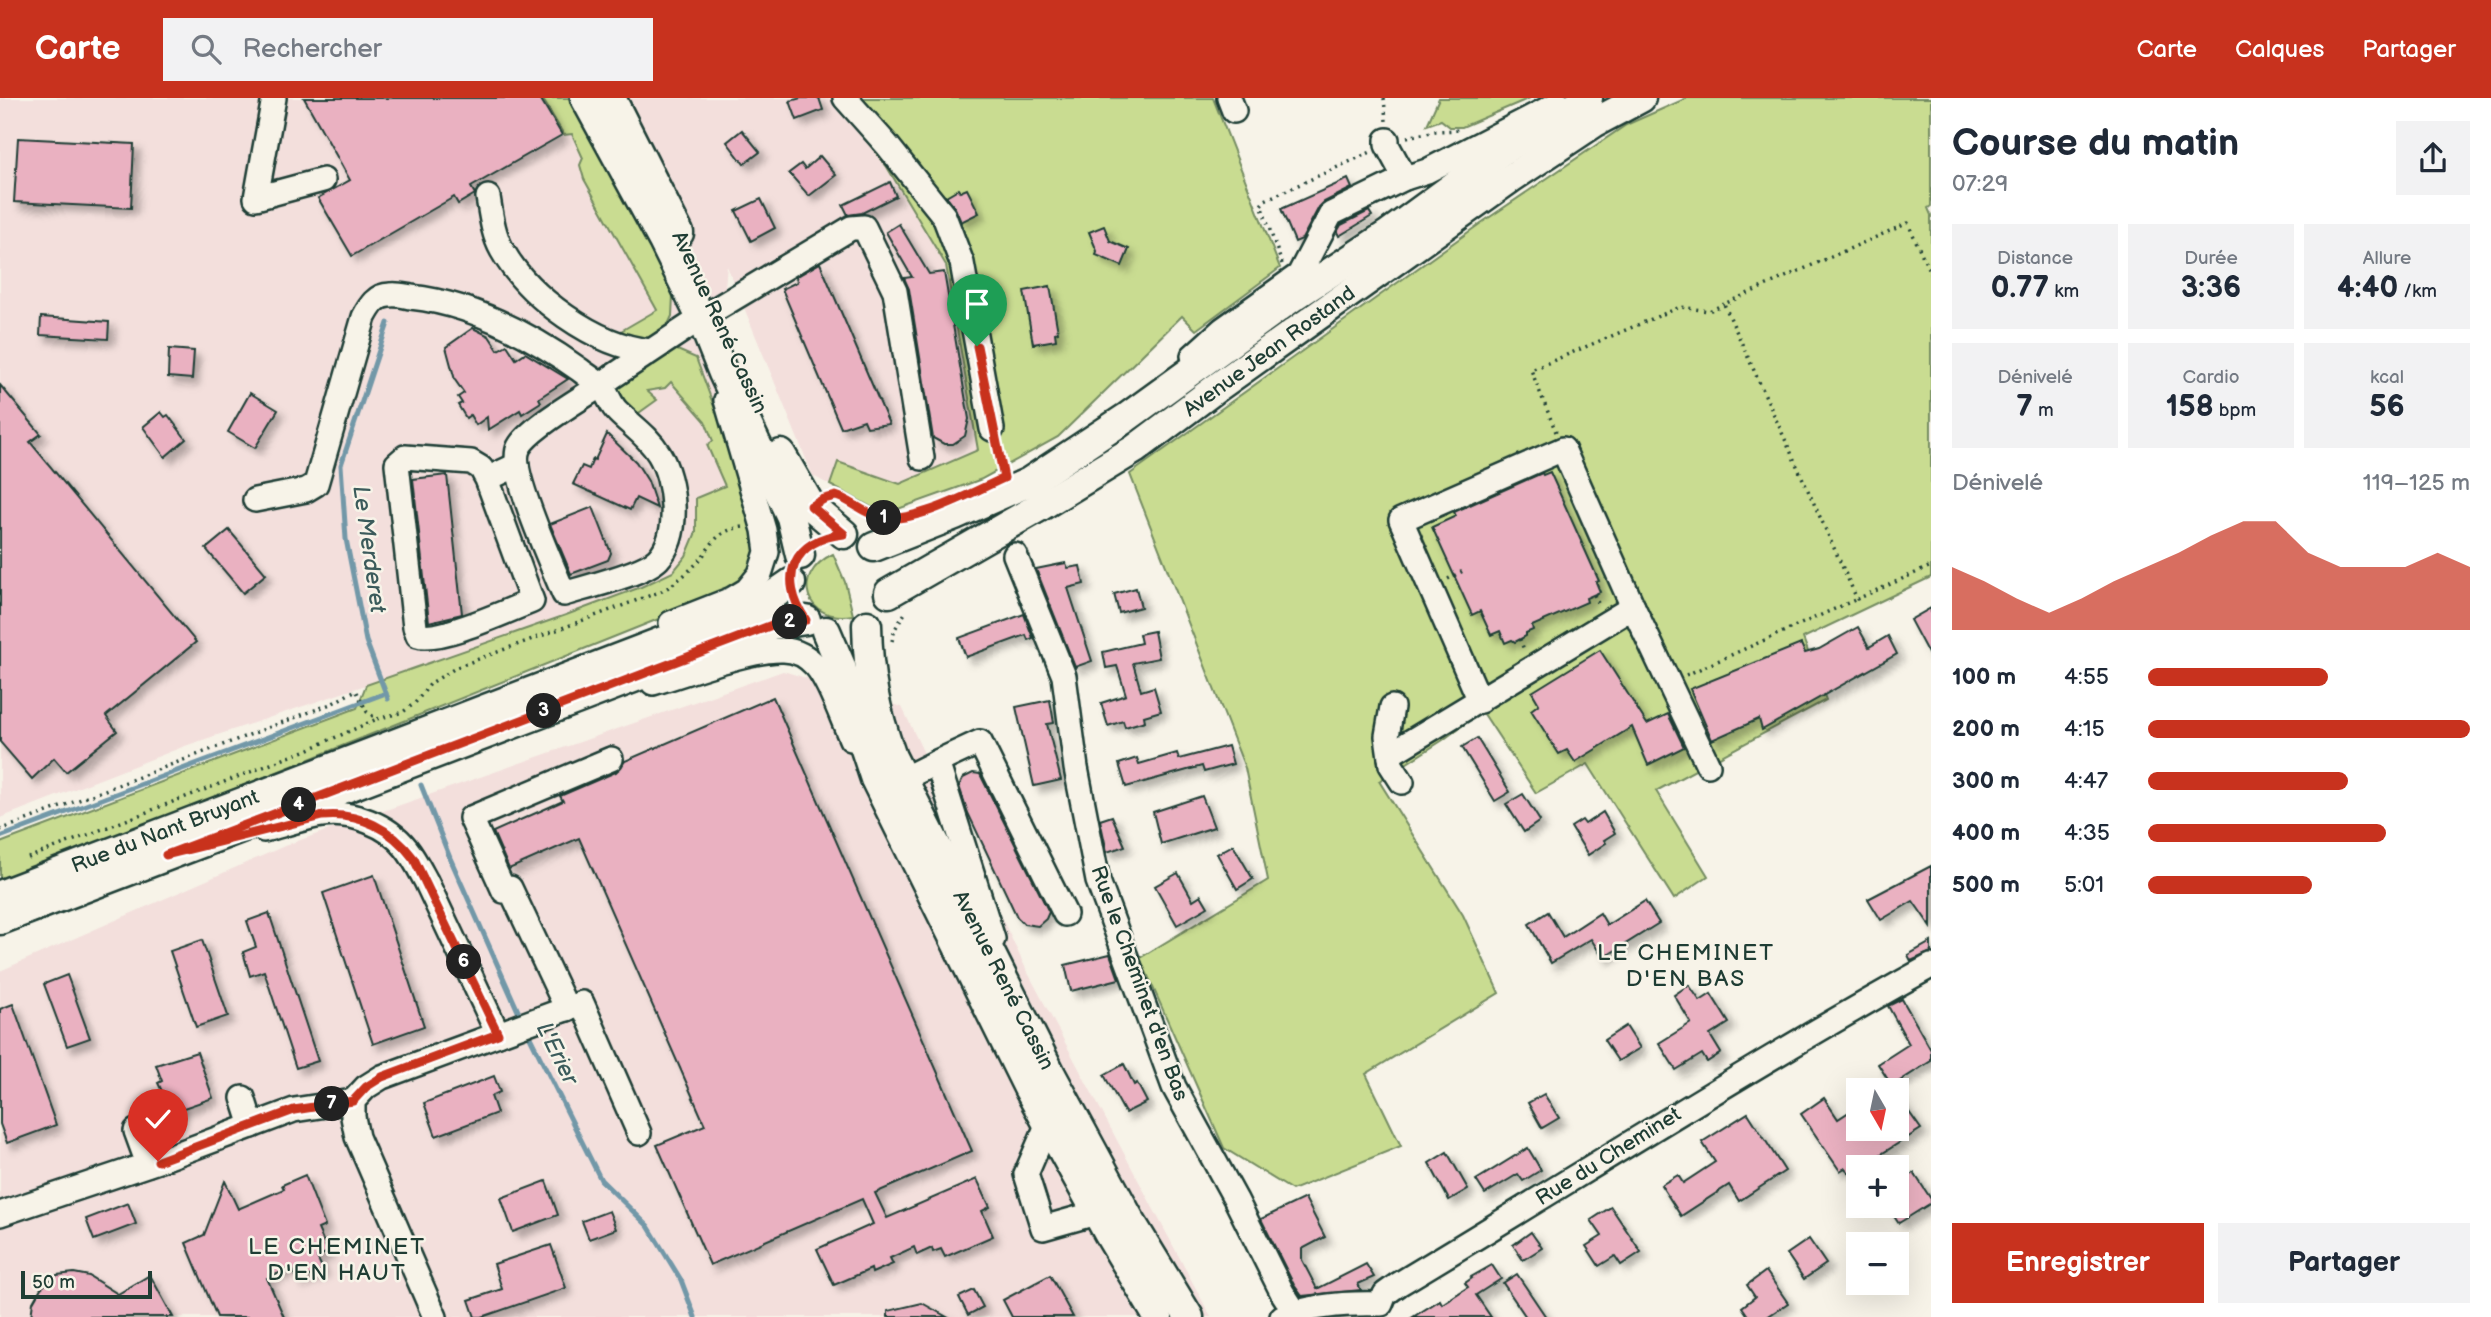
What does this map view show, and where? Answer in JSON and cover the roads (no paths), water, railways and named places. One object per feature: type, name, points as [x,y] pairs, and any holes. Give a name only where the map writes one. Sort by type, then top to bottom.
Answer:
[{"type":"main road","name":"Avenue René Cassin","points":[[585,98],[663,241],[708,313],[723,373],[791,517],[800,555]]},
{"type":"main road","name":"Avenue René Cassin","points":[[611,98],[640,153],[708,313],[780,453],[811,506],[844,534]]},
{"type":"main road","name":"Avenue Jean Rostand","points":[[874,547],[1030,482],[1126,418],[1293,297],[1387,235],[1503,150],[1588,98]]},
{"type":"main road","name":"Avenue Jean Rostand","points":[[867,625],[881,611],[1041,506],[1135,449],[1511,178],[1594,123],[1641,98]]},
{"type":"main road","points":[[867,625],[848,632],[816,625],[795,603],[791,583],[793,568],[800,555],[812,543],[828,536],[844,534],[860,538],[874,547],[884,560],[899,600]]},
{"type":"main road","name":"Rue du Nant Bruyant","points":[[0,895],[762,603],[791,583]]},
{"type":"main road","name":"Rue du Nant Bruyant","points":[[0,920],[772,625],[816,625]]},
{"type":"main road","name":"Avenue René Cassin","points":[[816,625],[841,666],[855,719],[1005,982],[1130,1220],[1189,1317]]},
{"type":"main road","name":"Avenue René Cassin","points":[[867,625],[868,660],[877,714],[892,757],[889,779],[1048,1123],[1158,1317]]},
{"type":"street","points":[[274,98],[256,198],[323,180]]},
{"type":"street","points":[[845,98],[944,216],[962,263],[992,429]]},
{"type":"street","points":[[1126,418],[1223,329],[1299,275],[1331,214],[1405,178],[1427,172],[1550,106],[1572,98]]},
{"type":"street","points":[[1387,143],[1405,178]]},
{"type":"street","points":[[488,197],[493,226],[502,249],[521,277],[553,306],[586,329],[616,344],[650,352]]},
{"type":"street","points":[[255,500],[306,490],[316,484],[364,317],[372,303],[388,294],[432,300],[484,315],[535,340],[601,385],[616,411],[637,427],[659,455],[671,492],[674,514],[667,547],[657,560],[642,569],[564,594],[523,488],[517,465],[517,448],[528,435],[601,385],[708,313],[852,228],[864,227],[895,291],[922,458]]},
{"type":"street","name":"Avenue René Cassin","points":[[723,373],[727,403],[764,530]]},
{"type":"street","points":[[1480,701],[1401,520],[1563,449],[1633,607],[1708,765]]},
{"type":"street","points":[[405,457],[471,462],[481,468],[487,479],[532,601],[472,625],[426,638],[418,635],[397,464],[405,457]]},
{"type":"street","points":[[487,479],[517,465]]},
{"type":"street","name":"Rue du Nant Bruyant","points":[[448,723],[650,632],[732,599],[747,590],[760,574],[767,552],[764,530]]},
{"type":"street","name":"Rue le Cheminet d'en Bas","points":[[1015,555],[1064,676],[1076,768],[1098,881],[1174,1087],[1236,1200],[1282,1292],[1289,1314]]},
{"type":"street","points":[[1390,757],[1395,751],[1633,607]]},
{"type":"street","name":"Rue du Nant Bruyant","points":[[509,724],[755,653],[784,650],[794,652]]},
{"type":"street","name":"Avenue René Cassin","points":[[794,652],[806,656],[821,672],[858,752],[889,779]]},
{"type":"street","points":[[1392,707],[1387,736],[1391,765],[1402,782]]},
{"type":"street","points":[[889,779],[937,762],[980,742],[1065,914]]},
{"type":"street","points":[[559,1012],[510,888],[504,891],[471,818],[611,759]]},
{"type":"street","points":[[937,762],[1005,982]]},
{"type":"street","points":[[166,855],[322,816],[355,817],[387,831],[398,839],[414,859],[498,1034]]},
{"type":"street","name":"Rue du Cheminet","points":[[1289,1314],[1349,1303],[1382,1311],[1385,1294],[1399,1284],[1799,1040],[1931,966]]},
{"type":"street","points":[[0,1214],[148,1164],[294,1110],[353,1101],[366,1087],[382,1077],[582,1003],[639,1133]]},
{"type":"street","points":[[243,1098],[252,1126]]},
{"type":"street","points":[[353,1101],[357,1137],[435,1317]]},
{"type":"street","points":[[1048,1123],[1026,1174],[1043,1228],[1097,1213]]},
{"type":"street","points":[[136,1131],[148,1164]]},
{"type":"waterway","name":"Le Merderet","points":[[388,323],[341,465],[346,539],[366,641],[388,699]]},
{"type":"waterway","points":[[0,837],[386,693]]},
{"type":"waterway","name":"L'Erier","points":[[421,785],[450,858],[522,1020]]},
{"type":"waterway","name":"L'Erier","points":[[526,1029],[601,1180],[648,1226],[681,1280],[695,1317]]},
{"type":"district","name":"LE CHEMINET D'EN BAS","points":[[1686,965]]},
{"type":"district","name":"LE CHEMINET D'EN HAUT","points":[[337,1259]]}]
